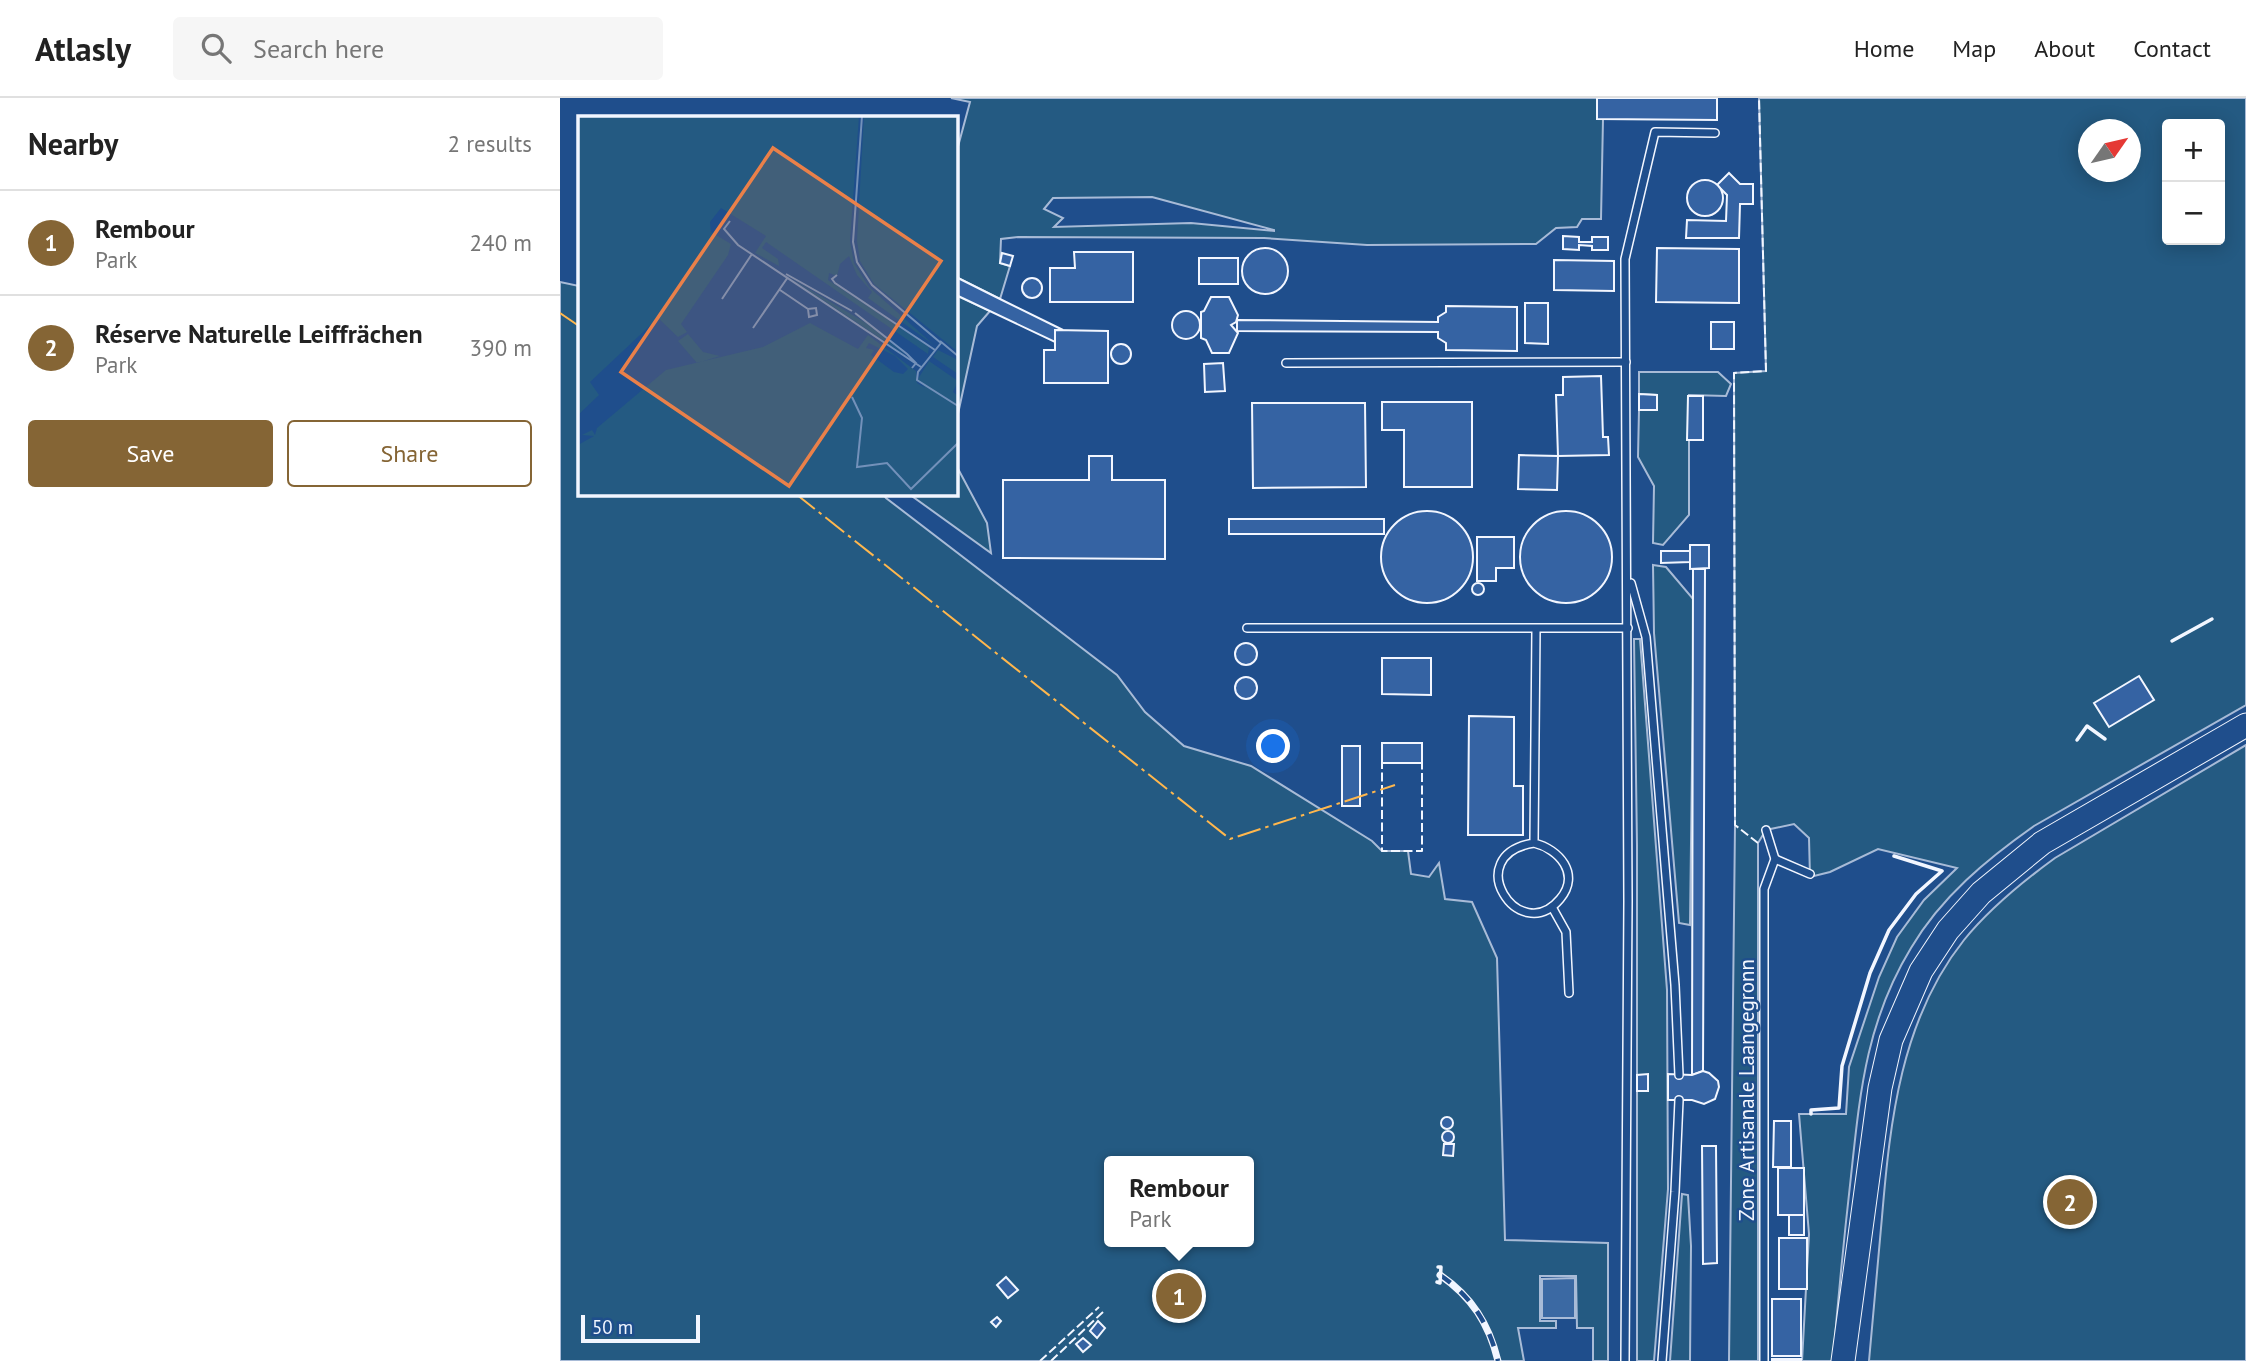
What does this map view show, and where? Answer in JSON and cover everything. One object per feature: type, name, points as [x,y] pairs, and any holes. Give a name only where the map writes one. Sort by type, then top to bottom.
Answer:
[{"type":"main road","points":[[1843,1361],[1880,1088],[1891,1040],[1921,971],[1948,930],[1981,893],[2042,843],[2246,725]]},
{"type":"main road","points":[[1859,1361],[1867,1180]]},
{"type":"lane","points":[[1625,1361],[1628,572],[1625,259],[1655,132],[1715,133]]},
{"type":"lane","points":[[1286,363],[1626,362]]},
{"type":"lane","points":[[1628,572],[1646,638],[1675,985],[1679,1074]]},
{"type":"lane","points":[[1247,628],[1628,628]]},
{"type":"lane","points":[[1534,843],[1536,629]]},
{"type":"lane","points":[[1766,830],[1775,859],[1810,874]]},
{"type":"lane","points":[[1534,843],[1548,846],[1560,855],[1566,869],[1567,883],[1562,897],[1552,907],[1538,912],[1523,912],[1510,905],[1501,893],[1498,878],[1501,863],[1509,852],[1520,845],[1534,843]]},
{"type":"lane","name":"Zone Artisanale Laangegronn","points":[[1764,1361],[1764,889],[1775,859]]},
{"type":"lane","points":[[1552,907],[1566,932],[1569,993]]},
{"type":"lane","points":[[1662,1361],[1679,1100]]},
{"type":"shaded area","points":[[951,98],[1597,98],[1603,119],[1601,219],[1582,219],[1577,227],[1556,228],[1536,244],[1367,245],[1264,238],[1001,239],[1000,263],[1010,266],[1000,299],[957,278],[957,150],[970,102]],"holes":[[[1152,197],[1274,231],[1191,223],[1054,227],[1063,218],[1044,209],[1053,198]]]},
{"type":"shaded area","points":[[1759,98],[2246,98],[2246,705],[2034,826],[2016,839],[1966,880],[1936,912],[1911,948],[1884,1003],[1862,1087],[1833,1361],[1802,1361],[1809,1234],[1799,1114],[1846,1114],[1849,1067],[1879,977],[1897,937],[1924,900],[1957,868],[1878,849],[1830,872],[1810,877],[1809,838],[1794,824],[1766,830],[1758,843],[1758,1361],[1729,1361],[1735,825],[1734,373],[1766,371]]},
{"type":"shaded area","points":[[560,282],[578,286],[578,495],[884,495],[1117,675],[1145,712],[1184,746],[1251,766],[1372,841],[1382,851],[1408,851],[1411,874],[1429,877],[1439,863],[1445,899],[1472,902],[1497,958],[1505,1240],[1608,1243],[1608,1361],[1593,1361],[1593,1328],[1577,1328],[1576,1276],[1540,1276],[1540,1321],[1556,1321],[1556,1328],[1518,1328],[1524,1361],[560,1361]]},
{"type":"shaded area","points":[[957,295],[990,311],[977,326],[957,418]]},
{"type":"shaded area","points":[[1639,372],[1718,372],[1731,384],[1726,396],[1689,395],[1689,515],[1663,545],[1653,543],[1654,486],[1638,457],[1639,410],[1656,410],[1657,395],[1639,394]]},
{"type":"shaded area","points":[[957,467],[987,523],[991,553],[910,495],[957,495]]},
{"type":"shaded area","points":[[1653,565],[1666,567],[1694,600],[1690,925],[1679,923],[1654,633]]},
{"type":"shaded area","points":[[1634,639],[1640,639],[1667,990],[1668,1189],[1654,1361],[1637,1361],[1637,845]]},
{"type":"shaded area","points":[[2246,745],[2246,1361],[1869,1361],[1885,1181],[1895,1108],[1912,1037],[1943,971],[1964,940],[1985,917],[2055,858]]},
{"type":"shaded area","points":[[1682,1194],[1688,1195],[1691,1246],[1690,1361],[1670,1361]]},
{"type":"shaded area","points":[[1575,1278],[1575,1318],[1542,1318],[1542,1279]]},
{"type":"building","points":[[1597,98],[1717,98],[1717,120],[1597,119]]},
{"type":"building","points":[[1729,173],[1740,184],[1753,184],[1753,204],[1740,204],[1739,238],[1686,238],[1687,220],[1726,221],[1727,195],[1717,185]]},
{"type":"building","points":[[1705,180],[1718,185],[1723,198],[1718,211],[1705,216],[1692,211],[1687,198],[1692,185]]},
{"type":"building","points":[[1563,236],[1579,237],[1579,242],[1592,242],[1592,237],[1608,237],[1608,250],[1592,250],[1592,246],[1579,245],[1579,250],[1563,249]]},
{"type":"building","points":[[1265,248],[1281,255],[1288,271],[1281,287],[1265,294],[1249,287],[1242,271],[1249,255]]},
{"type":"building","points":[[1657,248],[1739,249],[1739,303],[1656,302]]},
{"type":"building","points":[[1074,252],[1133,252],[1133,302],[1050,302],[1050,268],[1075,268]]},
{"type":"building","points":[[1002,253],[1013,256],[1010,266],[1000,263]]},
{"type":"building","points":[[1199,258],[1238,258],[1238,284],[1199,284]]},
{"type":"building","points":[[1554,260],[1614,261],[1614,291],[1554,290]]},
{"type":"building","points":[[957,277],[1063,330],[1055,330],[1055,342],[957,295]]},
{"type":"building","points":[[1032,278],[1039,281],[1042,288],[1039,295],[1032,298],[1025,295],[1022,288],[1025,281]]},
{"type":"building","points":[[1211,297],[1229,297],[1238,315],[1236,322],[1231,325],[1238,333],[1229,353],[1212,353],[1206,340],[1201,338],[1201,312]]},
{"type":"building","points":[[1525,303],[1548,303],[1548,344],[1525,343]]},
{"type":"building","points":[[1446,306],[1517,307],[1517,351],[1446,350],[1446,343],[1438,338],[1438,332],[1237,331],[1237,320],[1438,322],[1438,317],[1446,312]]},
{"type":"building","points":[[1186,311],[1196,315],[1200,325],[1196,335],[1186,339],[1176,335],[1172,325],[1176,315]]},
{"type":"building","points":[[1711,322],[1734,322],[1734,349],[1711,349]]},
{"type":"building","points":[[1055,330],[1108,331],[1108,383],[1044,383],[1044,350],[1055,350]]},
{"type":"building","points":[[1121,344],[1128,347],[1131,354],[1128,361],[1121,364],[1114,361],[1111,354],[1114,347]]},
{"type":"building","points":[[1223,363],[1225,391],[1205,392],[1204,364]]},
{"type":"building","points":[[1601,376],[1603,437],[1608,437],[1609,455],[1558,456],[1556,395],[1563,395],[1563,377]]},
{"type":"building","points":[[1639,394],[1657,395],[1657,410],[1639,410]]},
{"type":"building","points":[[1688,396],[1703,396],[1703,440],[1687,440]]},
{"type":"building","points":[[1382,402],[1472,402],[1472,487],[1404,487],[1404,430],[1382,430]]},
{"type":"building","points":[[1252,403],[1365,403],[1366,487],[1253,488]]},
{"type":"building","points":[[1519,455],[1558,456],[1557,490],[1518,489]]},
{"type":"building","points":[[1089,456],[1112,456],[1112,480],[1165,480],[1165,559],[1003,558],[1003,480],[1089,480]]},
{"type":"building","points":[[1427,511],[1444,515],[1459,525],[1469,540],[1473,557],[1469,574],[1459,589],[1444,599],[1427,603],[1410,599],[1395,589],[1385,574],[1381,557],[1385,540],[1395,525],[1410,515]]},
{"type":"building","points":[[1566,511],[1583,515],[1598,525],[1608,540],[1612,557],[1608,574],[1598,589],[1583,599],[1566,603],[1549,599],[1534,589],[1524,574],[1520,557],[1524,540],[1534,525],[1549,515]]},
{"type":"building","points":[[1229,519],[1384,519],[1384,534],[1229,534]]},
{"type":"building","points":[[1477,537],[1514,537],[1514,568],[1496,568],[1496,581],[1477,581]]},
{"type":"building","points":[[1690,545],[1709,545],[1709,568],[1690,569]]},
{"type":"building","points":[[1661,551],[1690,551],[1690,562],[1661,563]]},
{"type":"building","points":[[1693,569],[1705,569],[1703,1071],[1692,1075]]},
{"type":"building","points":[[1478,583],[1484,589],[1478,595],[1472,589]]},
{"type":"building","points":[[1242,643],[1250,643],[1257,650],[1257,658],[1250,665],[1242,665],[1235,658],[1235,650]]},
{"type":"building","points":[[1382,658],[1431,658],[1431,695],[1382,694]]},
{"type":"building","points":[[2139,676],[2154,700],[2109,727],[2094,703]]},
{"type":"building","points":[[1242,677],[1250,677],[1257,684],[1257,692],[1250,699],[1242,699],[1235,692],[1235,684]]},
{"type":"building","points":[[1469,716],[1514,717],[1514,786],[1523,786],[1523,835],[1468,835]]},
{"type":"building","points":[[1382,743],[1422,743],[1422,763],[1382,763]]},
{"type":"building","points":[[1342,746],[1360,746],[1360,806],[1342,806]]},
{"type":"building","points":[[1703,1071],[1718,1081],[1715,1099],[1704,1104],[1692,1100],[1668,1100],[1668,1074],[1692,1075]]},
{"type":"building","points":[[1648,1074],[1648,1091],[1637,1091],[1637,1075]]},
{"type":"building","points":[[1447,1117],[1453,1123],[1447,1129],[1441,1123]]},
{"type":"building","points":[[1774,1121],[1791,1121],[1791,1167],[1773,1167]]},
{"type":"building","points":[[1448,1131],[1454,1137],[1448,1143],[1442,1137]]},
{"type":"building","points":[[1444,1144],[1454,1144],[1453,1156],[1443,1155]]},
{"type":"building","points":[[1702,1146],[1716,1146],[1717,1263],[1703,1264]]},
{"type":"building","points":[[1778,1168],[1804,1168],[1804,1215],[1778,1215]]},
{"type":"building","points":[[1789,1215],[1804,1215],[1804,1235],[1789,1235]]},
{"type":"building","points":[[1779,1238],[1807,1238],[1807,1289],[1779,1289]]},
{"type":"building","points":[[1006,1277],[1018,1290],[1008,1298],[997,1285]]},
{"type":"building","points":[[1772,1299],[1801,1299],[1801,1356],[1772,1356]]},
{"type":"building","points":[[997,1317],[1001,1321],[996,1327],[991,1322]]},
{"type":"building","points":[[1098,1321],[1105,1328],[1097,1338],[1090,1331]]},
{"type":"building","points":[[1083,1338],[1091,1345],[1083,1352],[1076,1344]]},
{"type":"building","points":[[1801,1359],[1801,1361],[1772,1361]]},
{"type":"railway","points":[[1440,1275],[1478,1312],[1490,1335],[1498,1361]]},
{"type":"fence","points":[[1758,843],[1735,825],[1734,373],[1766,371],[1759,98]]},
{"type":"fence","points":[[1382,763],[1422,763],[1422,851],[1382,851],[1382,763]]},
{"type":"fence","points":[[1040,1361],[1099,1307]]},
{"type":"fence","points":[[1051,1361],[1104,1311]]},
{"type":"wall","points":[[2172,641],[2212,619]]},
{"type":"wall","points":[[2077,740],[2087,726],[2105,739]]},
{"type":"wall","points":[[1811,1114],[1811,1110],[1839,1108],[1842,1066],[1870,973],[1889,930],[1916,894],[1942,871],[1894,856]]},
{"type":"wall","points":[[1437,1282],[1440,1283],[1441,1267],[1438,1267]]},
{"type":"power","points":[[560,313],[578,325]]},
{"type":"power","points":[[797,495],[1230,839],[1395,785]]},
{"type":"place","name":"Réserve Naturelle Leiffrächen","points":[[2070,1202]]},
{"type":"place","name":"Rembour","points":[[1179,1296]]}]
